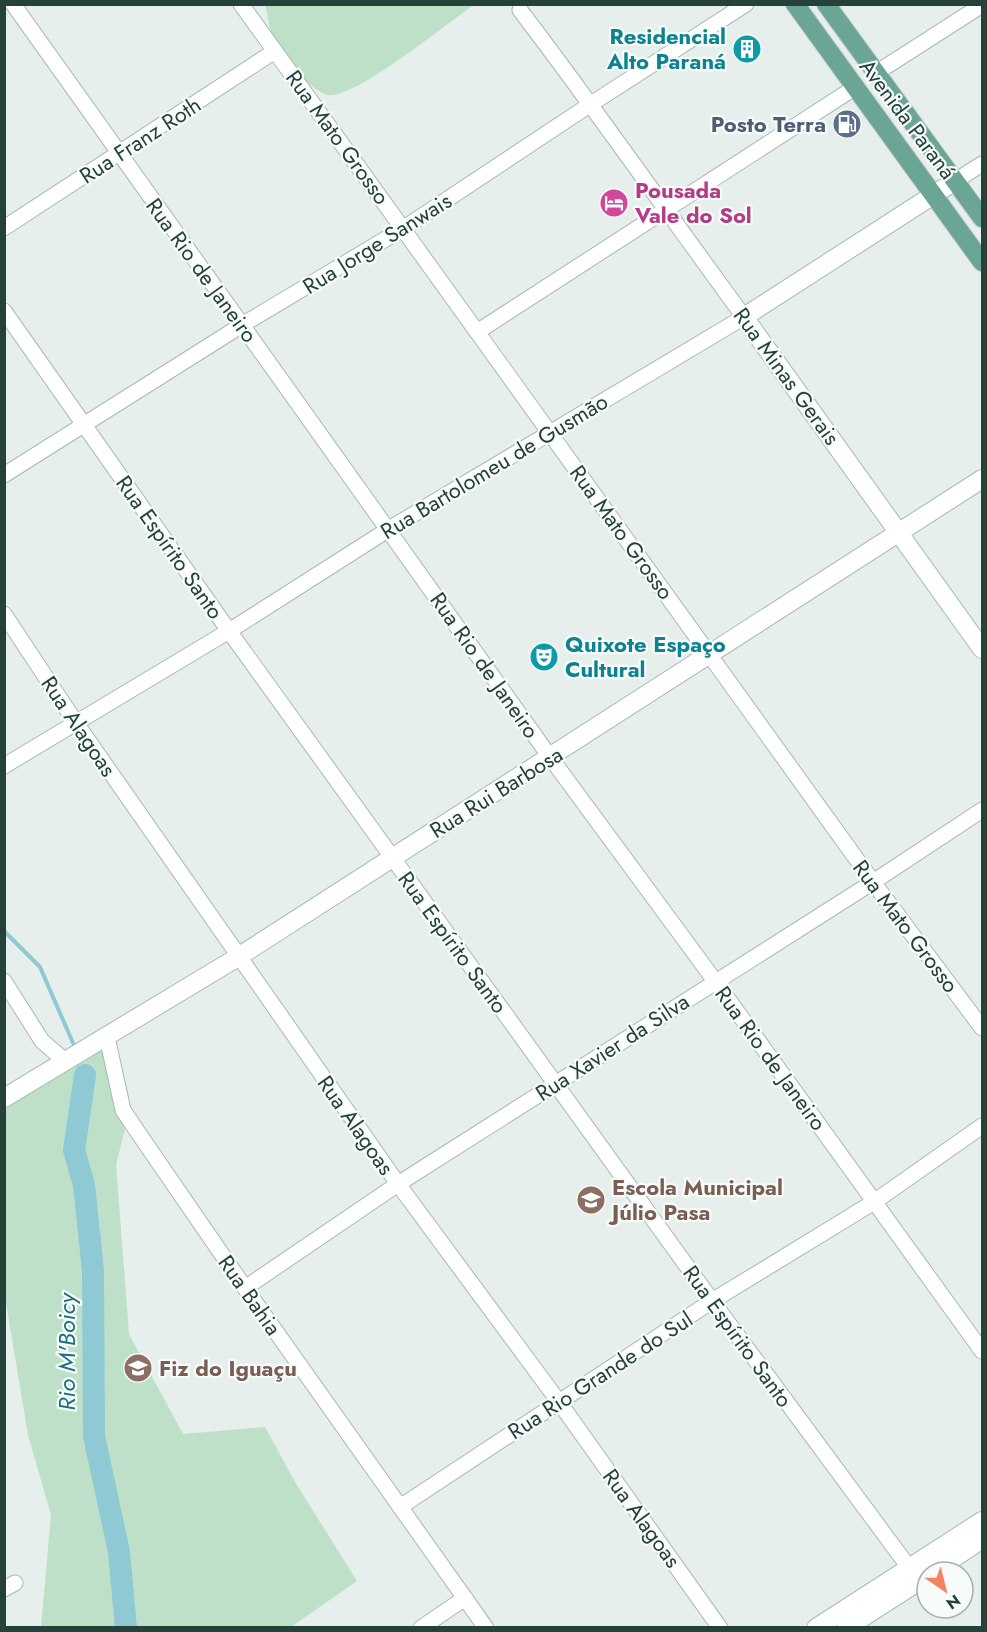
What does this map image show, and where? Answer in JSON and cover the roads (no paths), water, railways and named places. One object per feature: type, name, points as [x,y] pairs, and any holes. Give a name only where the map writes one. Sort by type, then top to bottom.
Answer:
[{"type":"main road","name":"Avenida Paraná","points":[[795,4],[982,262]]},
{"type":"main road","name":"Avenida Paraná","points":[[826,4],[982,218]]},
{"type":"street","name":"Rua Mato Grosso","points":[[241,4],[873,882],[982,1028]]},
{"type":"street","name":"Rua Jorge Sanwais","points":[[6,472],[242,325],[404,228],[746,4]]},
{"type":"street","points":[[876,73],[982,5]]},
{"type":"street","name":"Rua Rio de Janeiro","points":[[13,8],[550,758],[715,981],[982,1351]]},
{"type":"street","name":"Rua Minas Gerais","points":[[520,10],[591,104],[664,209],[982,649]]},
{"type":"street","name":"Rua Franz Roth","points":[[4,228],[275,51]]},
{"type":"street","points":[[477,332],[854,88]]},
{"type":"street","name":"Rua Bartolomeu de Gusmão","points":[[4,766],[230,631],[388,529],[744,317],[982,164]]},
{"type":"street","name":"Rua Espírito Santo","points":[[4,311],[230,631],[712,1301],[915,1565]]},
{"type":"street","name":"Rua Rui Barbosa","points":[[4,1098],[238,957],[982,479]]},
{"type":"street","name":"Rua Alagoas","points":[[4,614],[76,723],[398,1184],[559,1402],[720,1628]]},
{"type":"street","name":"Rua Xavier da Silva","points":[[245,1288],[398,1184],[873,882],[982,810]]},
{"type":"street","points":[[4,981],[42,1041],[65,1061]]},
{"type":"street","name":"Rua Bahia","points":[[107,1037],[123,1110],[245,1288],[486,1628]]},
{"type":"street","name":"Rua Rio Grande do Sul","points":[[400,1507],[712,1301],[874,1202],[982,1126]]},
{"type":"street","points":[[938,1560],[982,1521]]},
{"type":"street","points":[[946,1560],[982,1539]]},
{"type":"street","points":[[816,1628],[915,1578]]},
{"type":"street","points":[[846,1628],[915,1579]]},
{"type":"street","points":[[421,1628],[465,1598]]},
{"type":"waterway","name":"Rio M'Boicy","points":[[4,931],[40,967],[73,1043]]},
{"type":"waterway","name":"Rio M'Boicy","points":[[85,1075],[74,1150],[84,1185],[93,1271],[94,1436],[119,1552],[126,1628]]},
{"type":"place","name":"Residencial Alto Paraná","points":[[747,49]]},
{"type":"place","name":"Posto Terra","points":[[847,124]]},
{"type":"place","name":"Pousada Vale do Sol","points":[[614,203]]},
{"type":"place","name":"Quixote Espaço Cultural","points":[[544,657]]},
{"type":"place","name":"Escola Municipal Júlio Pasa","points":[[591,1200]]},
{"type":"place","name":"Fiz do Iguaçu","points":[[138,1368]]}]
